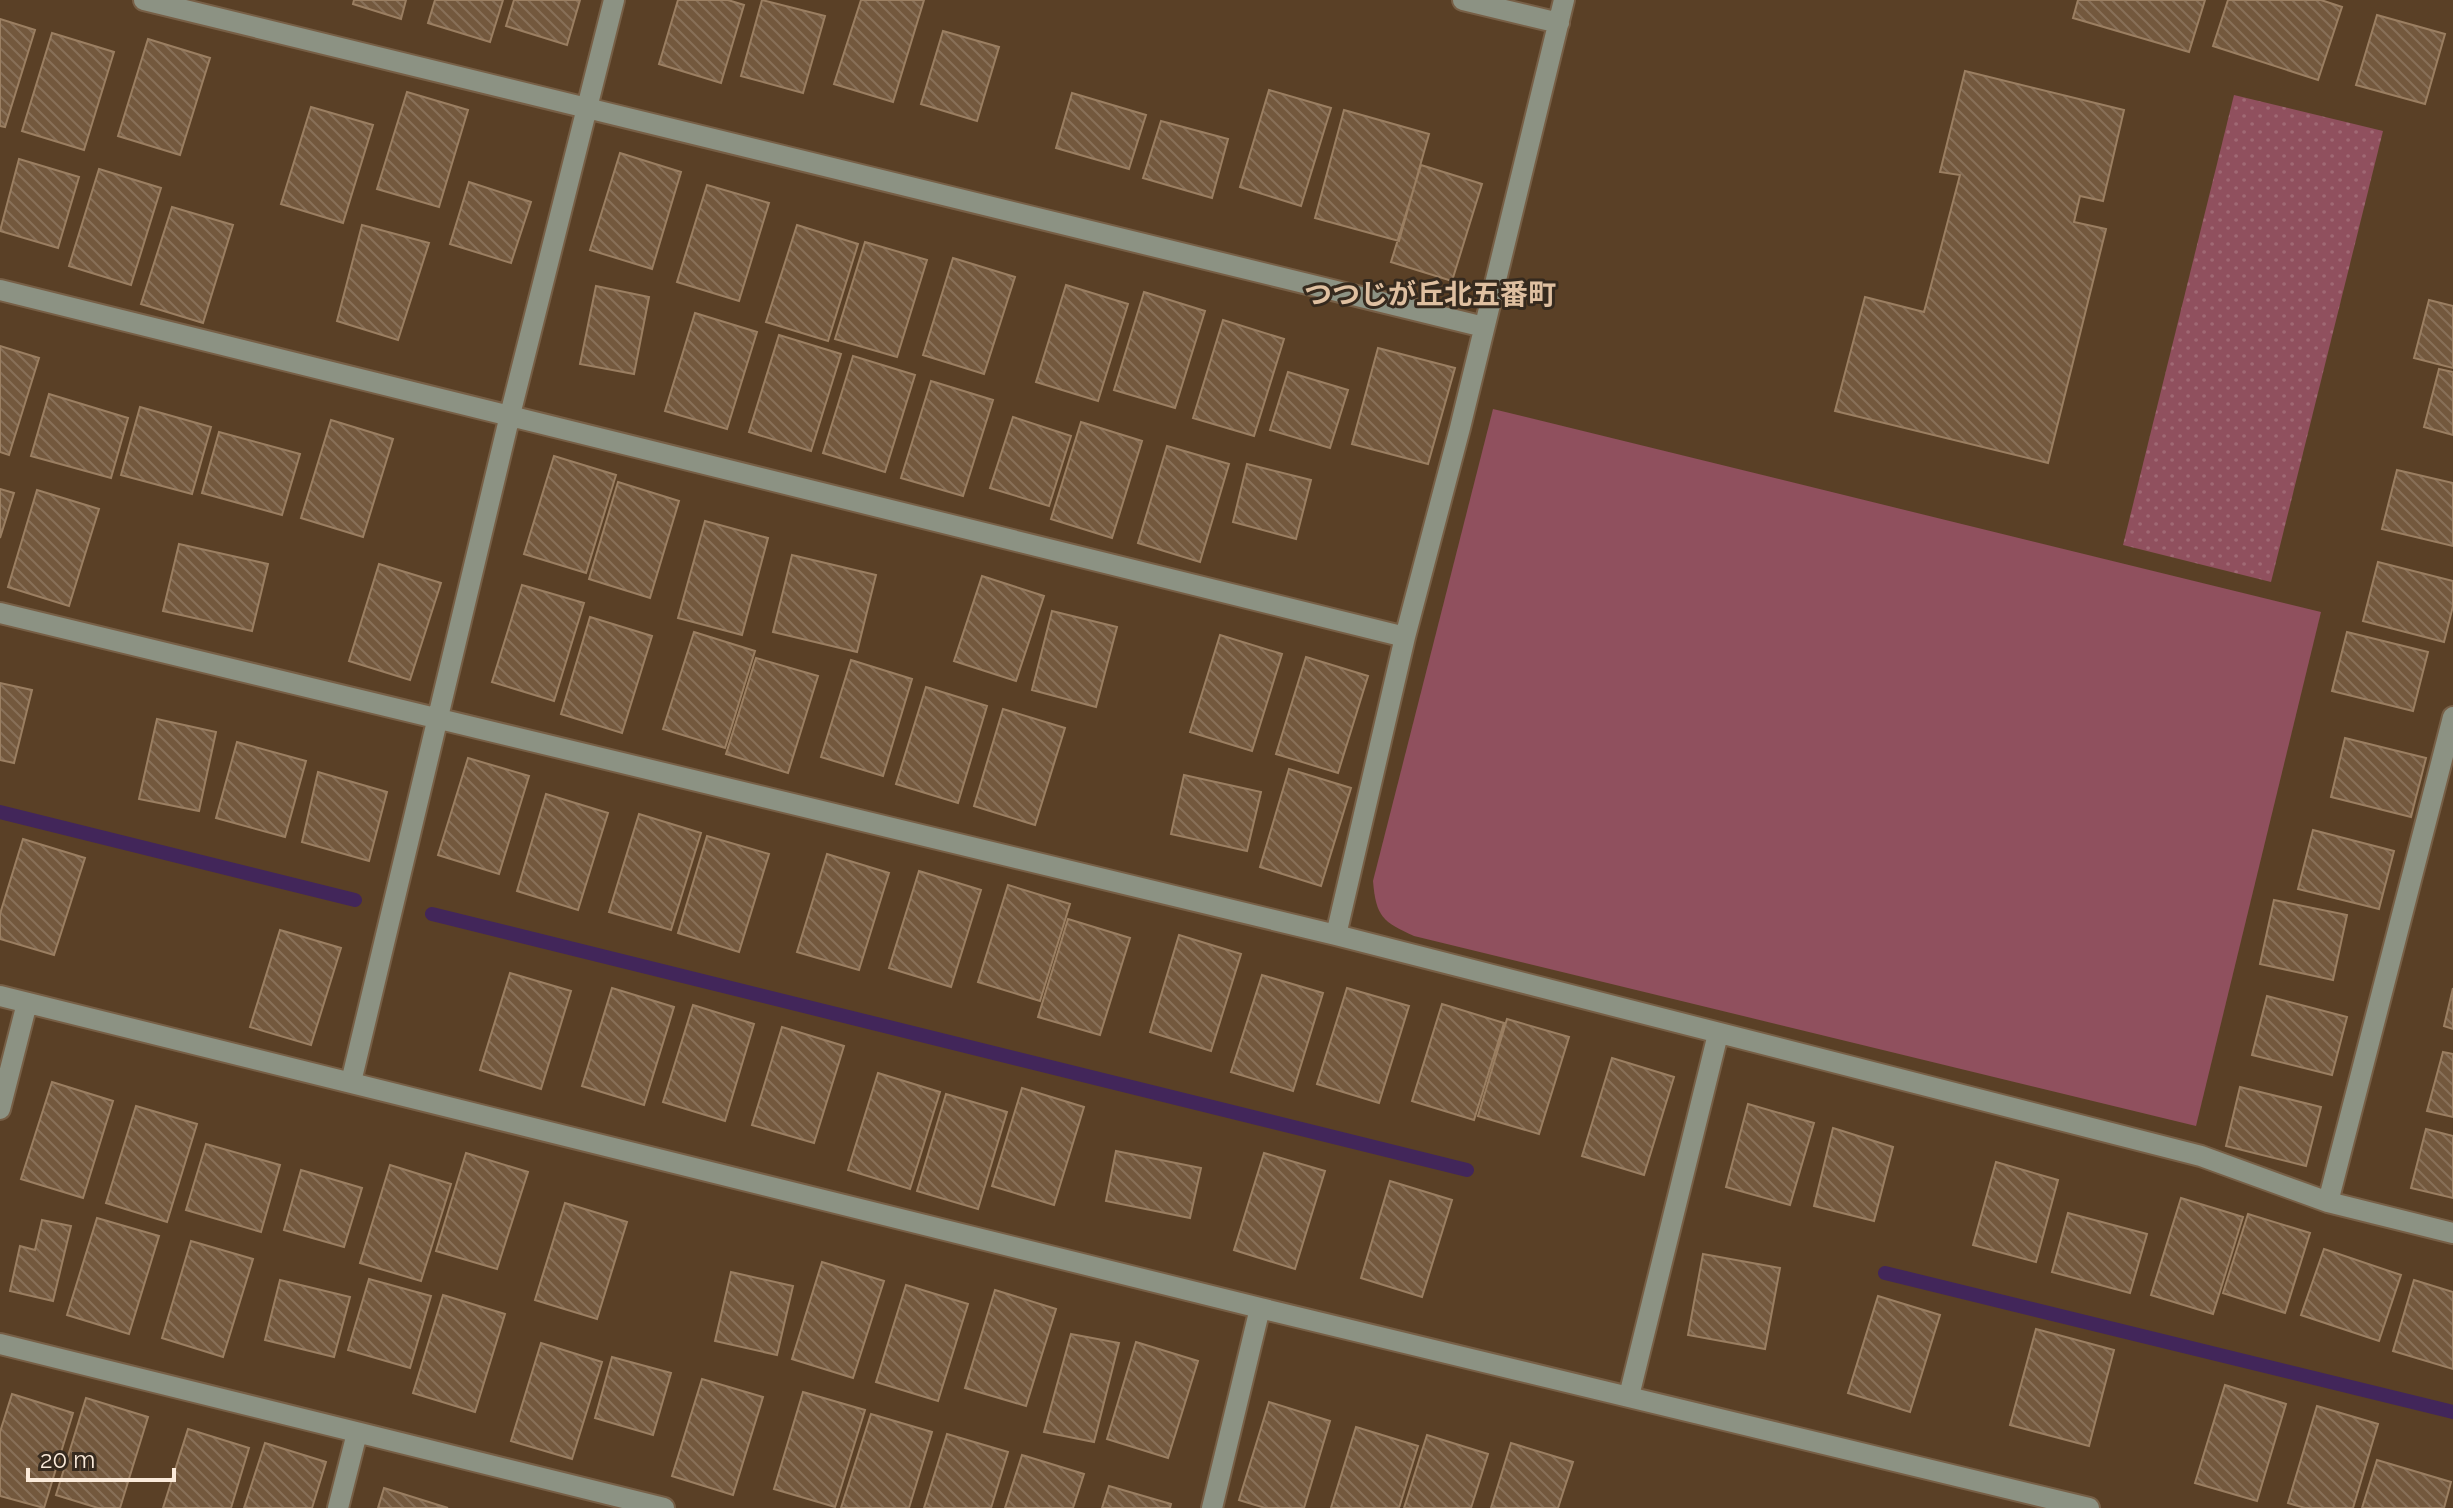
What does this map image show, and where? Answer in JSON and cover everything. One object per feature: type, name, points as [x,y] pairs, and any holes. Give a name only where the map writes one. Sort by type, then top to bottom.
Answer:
[{"type":"street","points":[[144,0],[1484,327]]},
{"type":"street","points":[[351,1082],[510,415],[614,0]]},
{"type":"street","points":[[1463,0],[1559,23]]},
{"type":"street","points":[[1336,935],[1405,637],[1564,0]]},
{"type":"street","points":[[0,290],[1405,637]]},
{"type":"street","points":[[0,613],[1336,935],[2201,1156],[2328,1202],[2453,1233]]},
{"type":"street","points":[[2328,1202],[2453,717]]},
{"type":"street","points":[[0,996],[1260,1308],[2089,1508]]},
{"type":"street","points":[[0,1109],[27,1003]]},
{"type":"street","points":[[1629,1396],[1718,1034]]},
{"type":"street","points":[[1212,1508],[1260,1308]]},
{"type":"street","points":[[0,1344],[664,1508]]},
{"type":"street","points":[[338,1508],[357,1433]]},
{"type":"shaded area","points":[[2234,95],[2383,131],[2271,582],[2123,545]]},
{"type":"shaded area","points":[[1493,409],[2321,612],[2196,1126],[1414,936],[1383,917],[1376,903],[1373,881]]},
{"type":"building","points":[[354,0],[406,0],[401,19],[353,4]]},
{"type":"building","points":[[435,0],[503,0],[490,42],[428,23]]},
{"type":"building","points":[[514,0],[580,0],[567,45],[506,26]]},
{"type":"building","points":[[678,0],[728,0],[744,5],[721,83],[659,64]]},
{"type":"building","points":[[762,0],[825,16],[803,93],[741,76]]},
{"type":"building","points":[[861,0],[924,0],[893,102],[834,84]]},
{"type":"building","points":[[2078,0],[2205,0],[2189,52],[2073,18]]},
{"type":"building","points":[[2228,0],[2321,0],[2342,7],[2318,80],[2213,46]]},
{"type":"building","points":[[2377,15],[2445,34],[2425,104],[2356,85]]},
{"type":"building","points":[[0,19],[35,30],[5,127],[0,126]]},
{"type":"building","points":[[943,31],[999,47],[977,121],[921,104]]},
{"type":"building","points":[[52,33],[114,52],[84,150],[22,131]]},
{"type":"building","points":[[148,39],[210,58],[180,155],[118,136]]},
{"type":"building","points":[[1965,71],[2124,110],[2103,201],[2080,196],[2074,222],[2106,229],[2048,463],[1835,411],[1865,297],[1924,312],[1960,175],[1940,172]]},
{"type":"building","points":[[1965,71],[2124,110],[2103,201],[2080,196],[2074,222],[2106,229],[2048,463],[1835,411],[1865,297],[1924,312],[1960,175],[1940,172]]},
{"type":"building","points":[[1269,90],[1331,108],[1301,206],[1240,187]]},
{"type":"building","points":[[407,92],[468,110],[439,207],[377,189]]},
{"type":"building","points":[[1072,93],[1146,115],[1129,169],[1056,148]]},
{"type":"building","points":[[311,107],[373,125],[343,223],[281,204]]},
{"type":"building","points":[[1344,110],[1429,134],[1399,241],[1315,218]]},
{"type":"building","points":[[1161,121],[1228,139],[1212,198],[1143,178]]},
{"type":"building","points":[[620,153],[681,172],[652,269],[590,250]]},
{"type":"building","points":[[19,159],[79,177],[58,248],[0,231]]},
{"type":"building","points":[[1421,165],[1482,184],[1452,281],[1391,262]]},
{"type":"building","points":[[99,169],[161,188],[131,285],[69,266]]},
{"type":"building","points":[[469,182],[531,202],[511,263],[450,244]]},
{"type":"building","points":[[707,185],[769,203],[739,301],[677,282]]},
{"type":"building","points":[[172,207],[233,225],[203,323],[141,304]]},
{"type":"building","points":[[362,225],[429,243],[398,340],[337,321]]},
{"type":"building","points":[[797,225],[858,244],[828,341],[766,322]]},
{"type":"building","points":[[865,242],[927,260],[897,357],[835,339]]},
{"type":"building","points":[[953,258],[1015,277],[984,374],[923,355]]},
{"type":"building","points":[[1066,285],[1128,304],[1098,401],[1036,382]]},
{"type":"building","points":[[596,286],[649,297],[634,374],[580,364]]},
{"type":"building","points":[[1144,292],[1205,311],[1175,408],[1114,390]]},
{"type":"building","points":[[2429,300],[2453,306],[2453,368],[2414,358]]},
{"type":"building","points":[[695,313],[757,332],[727,429],[665,411]]},
{"type":"building","points":[[1223,320],[1284,339],[1254,436],[1193,418]]},
{"type":"building","points":[[779,335],[841,354],[811,451],[749,432]]},
{"type":"building","points":[[0,346],[39,358],[9,455],[0,452]]},
{"type":"building","points":[[1378,348],[1455,368],[1428,464],[1352,444]]},
{"type":"building","points":[[853,356],[915,375],[885,472],[823,453]]},
{"type":"building","points":[[2439,369],[2453,372],[2453,435],[2424,427]]},
{"type":"building","points":[[1288,372],[1348,390],[1330,448],[1270,430]]},
{"type":"building","points":[[931,381],[993,400],[963,496],[901,478]]},
{"type":"building","points":[[49,394],[128,418],[111,478],[31,456]]},
{"type":"building","points":[[140,407],[211,427],[192,494],[121,475]]},
{"type":"building","points":[[1013,417],[1071,436],[1049,506],[990,488]]},
{"type":"building","points":[[331,420],[393,439],[363,537],[301,518]]},
{"type":"building","points":[[1081,422],[1142,441],[1112,538],[1051,519]]},
{"type":"building","points":[[219,432],[300,454],[282,515],[202,493]]},
{"type":"building","points":[[1167,446],[1229,464],[1200,562],[1138,543]]},
{"type":"building","points":[[554,456],[616,475],[586,573],[524,554]]},
{"type":"building","points":[[1247,464],[1311,480],[1296,539],[1233,522]]},
{"type":"building","points":[[2397,470],[2453,483],[2453,546],[2382,529]]},
{"type":"building","points":[[618,482],[679,501],[650,598],[589,579]]},
{"type":"building","points":[[0,489],[14,493],[0,538]]},
{"type":"building","points":[[37,490],[99,509],[69,606],[8,587]]},
{"type":"building","points":[[705,521],[768,538],[742,635],[678,618]]},
{"type":"building","points":[[179,544],[268,564],[252,631],[163,611]]},
{"type":"building","points":[[792,555],[876,575],[857,652],[773,632]]},
{"type":"building","points":[[2378,562],[2453,581],[2453,606],[2444,642],[2363,621]]},
{"type":"building","points":[[379,564],[441,583],[410,680],[349,661]]},
{"type":"building","points":[[982,576],[1044,596],[1016,681],[954,661]]},
{"type":"building","points":[[522,585],[584,603],[554,701],[492,682]]},
{"type":"building","points":[[1052,611],[1117,627],[1096,707],[1032,690]]},
{"type":"building","points":[[590,617],[652,636],[622,733],[561,714]]},
{"type":"building","points":[[694,632],[755,651],[725,748],[663,729]]},
{"type":"building","points":[[2347,632],[2428,652],[2413,711],[2332,691]]},
{"type":"building","points":[[1220,635],[1282,654],[1252,751],[1190,732]]},
{"type":"building","points":[[1306,657],[1368,676],[1338,773],[1276,754]]},
{"type":"building","points":[[756,658],[818,676],[788,773],[726,754]]},
{"type":"building","points":[[851,660],[912,679],[883,776],[821,757]]},
{"type":"building","points":[[0,683],[32,690],[14,763],[0,760]]},
{"type":"building","points":[[926,687],[987,706],[958,803],[896,784]]},
{"type":"building","points":[[1003,709],[1065,728],[1035,825],[974,806]]},
{"type":"building","points":[[157,719],[216,732],[199,811],[139,799]]},
{"type":"building","points":[[2345,738],[2426,758],[2411,817],[2331,797]]},
{"type":"building","points":[[237,742],[306,761],[285,837],[216,818]]},
{"type":"building","points":[[468,758],[529,776],[499,874],[438,855]]},
{"type":"building","points":[[1289,769],[1351,788],[1321,886],[1260,867]]},
{"type":"building","points":[[318,772],[387,792],[369,861],[302,842]]},
{"type":"building","points":[[1184,775],[1261,792],[1247,851],[1171,834]]},
{"type":"building","points":[[546,794],[608,813],[578,910],[517,891]]},
{"type":"building","points":[[639,814],[701,833],[671,930],[609,912]]},
{"type":"building","points":[[2313,830],[2394,851],[2379,909],[2298,889]]},
{"type":"building","points":[[707,836],[769,854],[739,952],[678,933]]},
{"type":"building","points":[[23,839],[85,858],[54,955],[0,939],[0,914]]},
{"type":"building","points":[[827,854],[889,873],[859,970],[797,952]]},
{"type":"building","points":[[919,871],[981,890],[951,987],[889,968]]},
{"type":"building","points":[[1008,885],[1070,904],[1040,1001],[978,982]]},
{"type":"building","points":[[2274,900],[2347,915],[2333,980],[2260,964]]},
{"type":"building","points":[[1068,919],[1130,938],[1100,1035],[1038,1017]]},
{"type":"building","points":[[280,930],[341,948],[311,1045],[250,1027]]},
{"type":"building","points":[[1179,935],[1241,954],[1211,1051],[1150,1032]]},
{"type":"building","points":[[510,973],[571,991],[541,1089],[480,1070]]},
{"type":"building","points":[[1262,975],[1323,993],[1293,1091],[1231,1072]]},
{"type":"building","points":[[612,988],[674,1007],[644,1105],[582,1086]]},
{"type":"building","points":[[1347,988],[1409,1006],[1379,1103],[1317,1084]]},
{"type":"building","points":[[2453,988],[2453,1029],[2444,1026]]},
{"type":"building","points":[[2267,996],[2347,1017],[2332,1075],[2252,1055]]},
{"type":"building","points":[[1442,1004],[1504,1023],[1474,1120],[1412,1101]]},
{"type":"building","points":[[693,1005],[754,1024],[725,1121],[663,1102]]},
{"type":"building","points":[[1507,1019],[1569,1037],[1539,1134],[1478,1116]]},
{"type":"building","points":[[782,1027],[844,1046],[814,1143],[752,1125]]},
{"type":"building","points":[[2443,1052],[2453,1054],[2453,1117],[2427,1111]]},
{"type":"building","points":[[1612,1058],[1674,1077],[1644,1175],[1582,1156]]},
{"type":"building","points":[[878,1073],[940,1092],[910,1189],[848,1170]]},
{"type":"building","points":[[52,1082],[113,1101],[83,1198],[21,1179]]},
{"type":"building","points":[[2240,1087],[2321,1107],[2306,1166],[2226,1146]]},
{"type":"building","points":[[1022,1088],[1084,1107],[1054,1205],[992,1186]]},
{"type":"building","points":[[946,1094],[1007,1112],[978,1209],[917,1191]]},
{"type":"building","points":[[1748,1104],[1814,1123],[1790,1205],[1726,1187]]},
{"type":"building","points":[[136,1106],[197,1124],[167,1222],[106,1203]]},
{"type":"building","points":[[1833,1128],[1893,1147],[1874,1221],[1814,1206]]},
{"type":"building","points":[[2426,1129],[2453,1136],[2453,1198],[2411,1188]]},
{"type":"building","points":[[206,1144],[280,1165],[261,1232],[186,1210]]},
{"type":"building","points":[[1116,1151],[1201,1168],[1190,1218],[1106,1201]]},
{"type":"building","points":[[466,1153],[528,1172],[497,1269],[436,1251]]},
{"type":"building","points":[[1264,1153],[1325,1171],[1295,1269],[1234,1250]]},
{"type":"building","points":[[1996,1162],[2058,1180],[2036,1262],[1973,1245]]},
{"type":"building","points":[[390,1165],[451,1184],[421,1281],[360,1263]]},
{"type":"building","points":[[301,1170],[362,1188],[344,1247],[284,1230]]},
{"type":"building","points":[[1390,1181],[1452,1200],[1422,1297],[1361,1278]]},
{"type":"building","points":[[2181,1198],[2243,1217],[2213,1314],[2151,1295]]},
{"type":"building","points":[[565,1203],[627,1222],[597,1319],[535,1300]]},
{"type":"building","points":[[2068,1213],[2147,1234],[2130,1293],[2052,1272]]},
{"type":"building","points":[[2248,1214],[2310,1233],[2285,1313],[2223,1293]]},
{"type":"building","points":[[97,1218],[159,1236],[129,1334],[67,1315]]},
{"type":"building","points":[[42,1220],[71,1226],[53,1301],[10,1291],[20,1246],[35,1250]]},
{"type":"building","points":[[191,1241],[253,1259],[223,1357],[162,1338]]},
{"type":"building","points":[[2324,1249],[2401,1275],[2379,1341],[2301,1315]]},
{"type":"building","points":[[1703,1254],[1780,1268],[1765,1349],[1688,1335]]},
{"type":"building","points":[[822,1262],[884,1281],[853,1378],[792,1359]]},
{"type":"building","points":[[731,1272],[793,1286],[777,1355],[715,1341]]},
{"type":"building","points":[[369,1279],[431,1296],[410,1368],[348,1350]]},
{"type":"building","points":[[280,1280],[350,1297],[334,1357],[265,1340]]},
{"type":"building","points":[[2414,1280],[2453,1292],[2453,1369],[2393,1351]]},
{"type":"building","points":[[906,1285],[968,1304],[938,1401],[876,1382]]},
{"type":"building","points":[[995,1290],[1056,1309],[1026,1406],[965,1388]]},
{"type":"building","points":[[443,1295],[505,1314],[475,1412],[413,1393]]},
{"type":"building","points":[[1878,1296],[1940,1315],[1910,1412],[1848,1393]]},
{"type":"building","points":[[2036,1329],[2114,1350],[2089,1446],[2010,1425]]},
{"type":"building","points":[[1071,1334],[1119,1343],[1094,1442],[1044,1432]]},
{"type":"building","points":[[1136,1342],[1198,1361],[1168,1458],[1107,1439]]},
{"type":"building","points":[[541,1343],[602,1362],[572,1459],[511,1441]]},
{"type":"building","points":[[612,1357],[671,1373],[653,1435],[595,1418]]},
{"type":"building","points":[[702,1379],[763,1397],[733,1495],[672,1476]]},
{"type":"building","points":[[2225,1385],[2286,1404],[2257,1501],[2195,1483]]},
{"type":"building","points":[[803,1392],[865,1410],[835,1507],[774,1489]]},
{"type":"building","points":[[12,1394],[73,1413],[44,1508],[0,1496],[0,1432]]},
{"type":"building","points":[[86,1398],[148,1417],[120,1508],[98,1508],[56,1495]]},
{"type":"building","points":[[1269,1402],[1330,1421],[1304,1508],[1265,1508],[1239,1500]]},
{"type":"building","points":[[2317,1406],[2378,1424],[2353,1508],[2305,1508],[2288,1503]]},
{"type":"building","points":[[871,1414],[932,1432],[909,1508],[841,1508]]},
{"type":"building","points":[[1356,1427],[1418,1446],[1399,1508],[1331,1508]]},
{"type":"building","points":[[188,1429],[249,1448],[231,1508],[163,1508]]},
{"type":"building","points":[[947,1434],[1008,1452],[991,1508],[924,1508]]},
{"type":"building","points":[[1427,1435],[1488,1454],[1471,1508],[1404,1508]]},
{"type":"building","points":[[265,1443],[326,1462],[312,1508],[244,1508]]},
{"type":"building","points":[[1511,1443],[1573,1462],[1558,1508],[1491,1508]]},
{"type":"building","points":[[1022,1455],[1084,1474],[1073,1508],[1005,1508]]},
{"type":"building","points":[[2377,1460],[2451,1482],[2444,1508],[2362,1508]]},
{"type":"building","points":[[1109,1486],[1171,1504],[1170,1508],[1102,1508]]},
{"type":"building","points":[[384,1488],[448,1508],[378,1508]]},
{"type":"waterway","points":[[0,812],[355,900]]},
{"type":"waterway","points":[[432,914],[1467,1170]]},
{"type":"waterway","points":[[1885,1273],[2453,1412]]},
{"type":"district","name":"つつじが丘北五番町","points":[[1430,294]]}]
